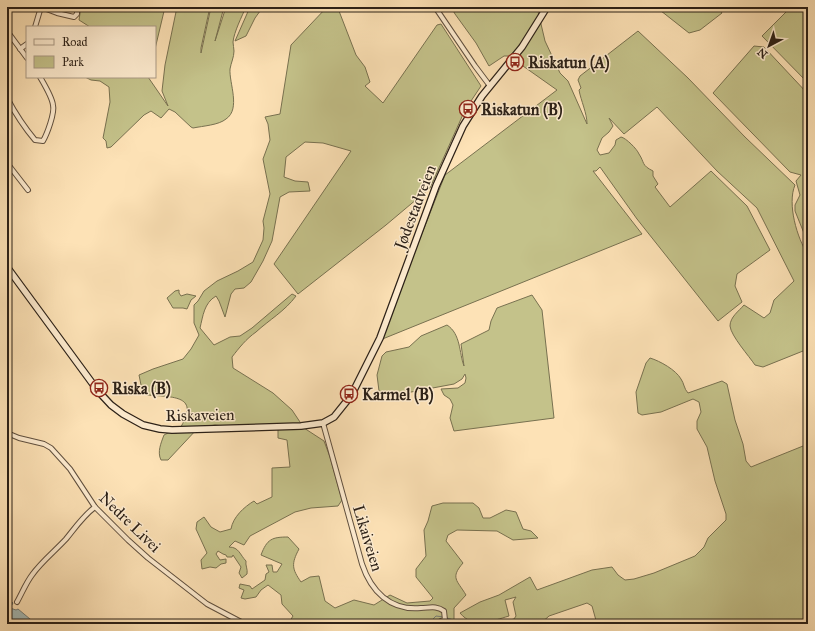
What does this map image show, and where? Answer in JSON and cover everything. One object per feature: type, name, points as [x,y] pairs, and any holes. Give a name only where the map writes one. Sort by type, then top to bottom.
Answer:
[{"type":"main road","name":"Jødestadveien","points":[[323,423],[334,417],[346,402],[372,356],[384,330],[447,160],[470,113],[522,47],[546,7]]},
{"type":"main road","name":"Riskaveien","points":[[7,267],[98,391],[115,408],[132,420],[148,426],[172,430],[301,426],[323,423]]},
{"type":"street","points":[[35,26],[41,7],[74,17],[77,14],[77,7]]},
{"type":"street","points":[[435,7],[490,86]]},
{"type":"street","points":[[7,31],[26,57]]},
{"type":"street","points":[[20,49],[26,45]]},
{"type":"street","points":[[7,98],[21,124],[35,140],[43,141],[53,112],[53,106],[40,78]]},
{"type":"street","points":[[7,163],[28,190]]},
{"type":"street","name":"Likaiveien","points":[[323,423],[362,564],[369,582],[381,597],[388,601],[410,608],[437,607],[444,611],[445,622],[441,621],[437,624]]},
{"type":"street","name":"Nedre Livei","points":[[7,433],[18,438],[44,444],[51,448],[70,469],[95,507],[138,550],[203,601],[245,624]]},
{"type":"street","points":[[17,602],[33,573],[75,529],[83,517],[95,507]]},
{"type":"green space","points":[[81,7],[165,7],[156,45],[156,26],[88,26],[79,20]]},
{"type":"green space","points":[[177,7],[210,7],[201,53],[211,7],[224,7],[215,41],[226,7],[246,7],[236,29],[233,42],[234,53],[230,75],[234,102],[230,115],[219,123],[193,128],[175,112],[169,109],[161,118],[151,111],[144,115],[111,147],[107,148],[106,141],[103,138],[110,102],[109,87],[100,81],[87,78],[149,78],[168,106],[162,91],[165,65]]},
{"type":"green space","points":[[250,7],[263,7],[255,18],[246,36],[235,41]]},
{"type":"green space","points":[[327,7],[341,7],[339,11],[356,55],[365,67],[370,82],[365,86],[383,103],[437,25],[441,24],[481,86],[465,110],[430,188],[386,225],[298,294],[274,264],[351,151],[323,143],[305,142],[286,157],[284,177],[295,181],[308,182],[310,191],[289,192],[280,197],[272,241],[263,261],[251,282],[244,288],[235,289],[231,294],[225,317],[216,296],[206,306],[200,328],[214,345],[230,337],[240,336],[252,328],[292,294],[296,296],[287,306],[240,347],[232,357],[233,368],[273,393],[292,410],[304,428],[324,441],[342,500],[338,506],[311,508],[295,512],[250,536],[244,545],[235,541],[229,547],[235,548],[246,561],[247,574],[242,578],[239,573],[241,567],[233,555],[232,557],[227,557],[218,551],[216,554],[220,560],[226,559],[226,563],[221,564],[216,568],[210,567],[202,569],[201,560],[207,553],[196,529],[197,522],[204,517],[211,527],[220,532],[231,529],[234,520],[246,506],[254,501],[257,504],[272,497],[272,468],[290,467],[287,440],[278,438],[278,424],[231,427],[215,425],[198,428],[168,460],[161,460],[159,451],[164,435],[170,432],[177,433],[187,412],[186,405],[183,401],[176,398],[147,395],[142,390],[139,375],[183,359],[199,335],[194,323],[194,305],[204,291],[217,281],[253,262],[263,240],[263,221],[270,194],[263,159],[270,140],[268,124],[265,117],[280,114],[291,45]]},
{"type":"green space","points":[[451,7],[537,7],[545,41],[560,73],[568,81],[587,124],[579,90],[581,88],[578,80],[580,76],[638,31],[688,78],[745,137],[795,185],[792,202],[794,221],[800,240],[808,255],[808,349],[763,367],[755,365],[737,340],[731,330],[730,323],[733,317],[744,305],[764,318],[770,313],[774,300],[794,281],[757,208],[717,171],[657,107],[624,134],[609,118],[613,126],[602,138],[597,150],[600,155],[609,153],[615,145],[616,140],[621,137],[623,138],[634,147],[645,165],[653,171],[653,176],[658,184],[655,187],[670,207],[711,171],[747,206],[770,250],[737,274],[735,286],[742,302],[718,321],[637,219],[600,167],[596,171],[593,171],[642,234],[380,340],[445,175],[557,90],[523,66],[511,66],[508,56],[504,56],[489,66],[476,43]]},
{"type":"green space","points":[[656,7],[718,7],[722,13],[700,30],[689,33]]},
{"type":"green space","points":[[791,7],[808,7],[808,83],[762,36]]},
{"type":"green space","points":[[754,46],[764,47],[808,94],[808,171],[805,173],[808,173],[808,243],[795,211],[795,205],[800,195],[796,181],[801,175],[790,172],[713,93]]},
{"type":"green space","points":[[179,290],[181,296],[187,294],[196,296],[191,300],[187,309],[173,308],[167,298],[175,291]]},
{"type":"green space","points":[[532,295],[542,310],[554,418],[454,431],[450,418],[453,405],[441,389],[458,388],[465,383],[465,374],[462,379],[454,384],[395,395],[379,391],[377,375],[382,356],[386,352],[409,347],[421,336],[447,325],[455,333],[464,366],[461,344],[489,330],[497,308]]},
{"type":"green space","points":[[650,358],[672,369],[679,376],[688,393],[722,381],[727,384],[746,461],[751,467],[808,444],[808,624],[597,624],[592,606],[587,603],[549,616],[540,624],[495,624],[514,619],[516,616],[513,602],[516,597],[505,600],[509,616],[483,622],[471,621],[465,618],[460,613],[480,602],[499,595],[530,577],[537,590],[592,570],[612,567],[618,575],[625,580],[654,573],[695,556],[704,547],[708,538],[726,520],[726,514],[715,481],[707,447],[697,429],[697,421],[701,412],[699,402],[693,399],[661,412],[642,415],[638,413],[636,392],[646,363]]},
{"type":"green space","points":[[443,503],[473,503],[479,508],[483,518],[490,518],[506,510],[516,512],[523,529],[531,531],[538,538],[513,540],[497,531],[457,530],[448,535],[446,541],[463,563],[457,572],[456,579],[466,595],[454,608],[454,619],[450,624],[446,616],[436,624],[288,624],[293,616],[282,604],[281,595],[268,585],[261,590],[256,597],[245,599],[241,598],[244,590],[239,588],[240,584],[250,586],[252,589],[265,580],[266,574],[269,572],[266,565],[272,565],[273,572],[277,572],[282,564],[261,555],[268,542],[274,538],[288,537],[299,549],[294,563],[294,570],[301,582],[310,577],[319,576],[325,601],[335,608],[354,600],[374,605],[390,595],[407,603],[430,601],[433,598],[416,577],[416,569],[426,556],[424,530],[432,506]]},
{"type":"water","points":[[7,598],[13,603],[10,608],[16,610],[18,609],[36,624],[7,624]]},
{"type":"waterway","points":[[428,624],[436,616],[444,617]]},
{"type":"waterway","points":[[447,618],[467,624]]},
{"type":"waterway","points":[[523,624],[531,623]]},
{"type":"place","name":"Riskatun (A)","points":[[515,62]]},
{"type":"place","name":"Riskatun (B)","points":[[468,109]]},
{"type":"place","name":"Riska (B)","points":[[99,388]]},
{"type":"place","name":"Karmel (B)","points":[[349,394]]}]
